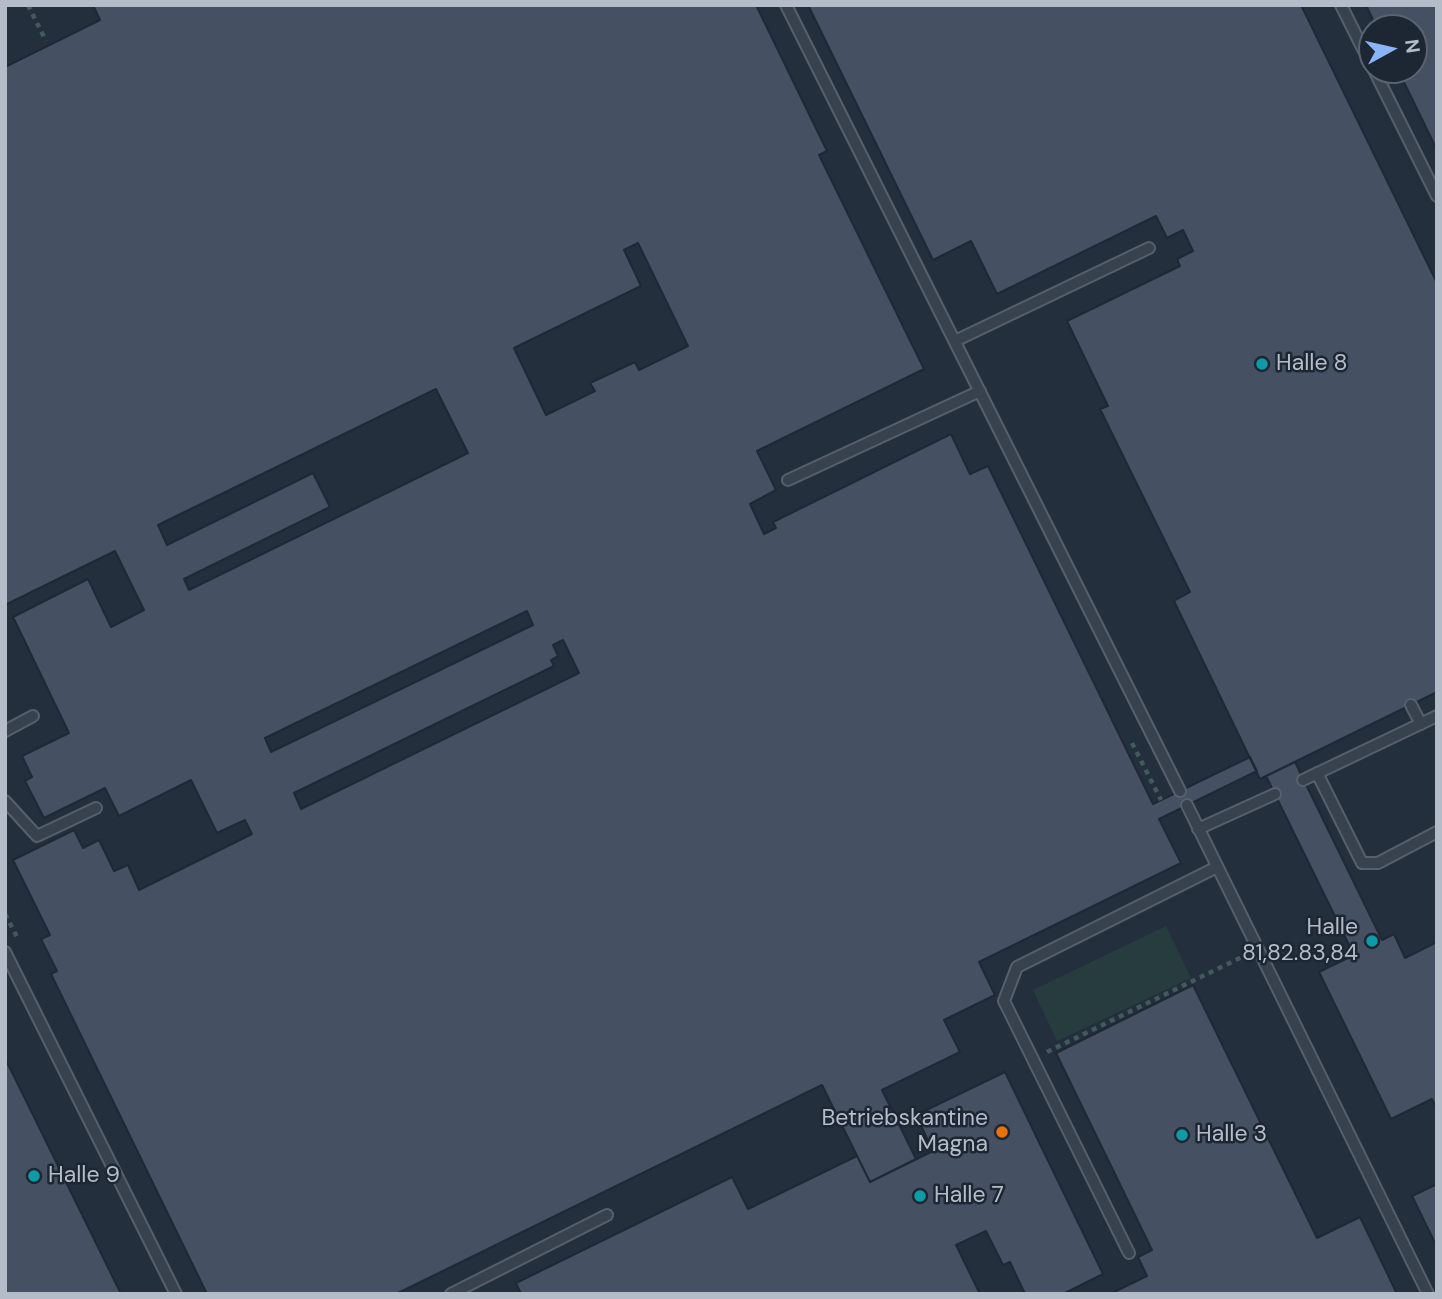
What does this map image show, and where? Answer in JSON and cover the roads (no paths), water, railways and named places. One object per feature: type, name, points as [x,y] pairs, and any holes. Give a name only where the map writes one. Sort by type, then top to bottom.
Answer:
[{"type":"lane","points":[[786,5],[1180,791]]},
{"type":"lane","points":[[1341,5],[1358,38]]},
{"type":"lane","points":[[1381,84],[1437,196]]},
{"type":"lane","points":[[955,341],[1149,248]]},
{"type":"lane","points":[[788,480],[980,391]]},
{"type":"lane","points":[[1411,705],[1421,724]]},
{"type":"lane","points":[[5,731],[33,716]]},
{"type":"lane","points":[[1303,780],[1437,716]]},
{"type":"lane","points":[[1317,773],[1362,863],[1378,863],[1437,832]]},
{"type":"lane","points":[[1198,829],[1275,794]]},
{"type":"lane","points":[[5,801],[37,836],[96,808]]},
{"type":"lane","points":[[1187,805],[1428,1294]]},
{"type":"lane","points":[[1129,1253],[1004,1000],[1017,967],[1217,867]]},
{"type":"lane","points":[[5,951],[176,1294]]},
{"type":"lane","points":[[451,1294],[607,1215]]},
{"type":"place","name":"Halle 8","points":[[1262,364]]},
{"type":"place","name":"Halle 81,82.83,84","points":[[1372,941]]},
{"type":"place","name":"Betriebskantine Magna","points":[[1002,1132]]},
{"type":"place","name":"Halle 3","points":[[1182,1135]]},
{"type":"place","name":"Halle 9","points":[[34,1176]]},
{"type":"place","name":"Halle 7","points":[[920,1196]]}]
